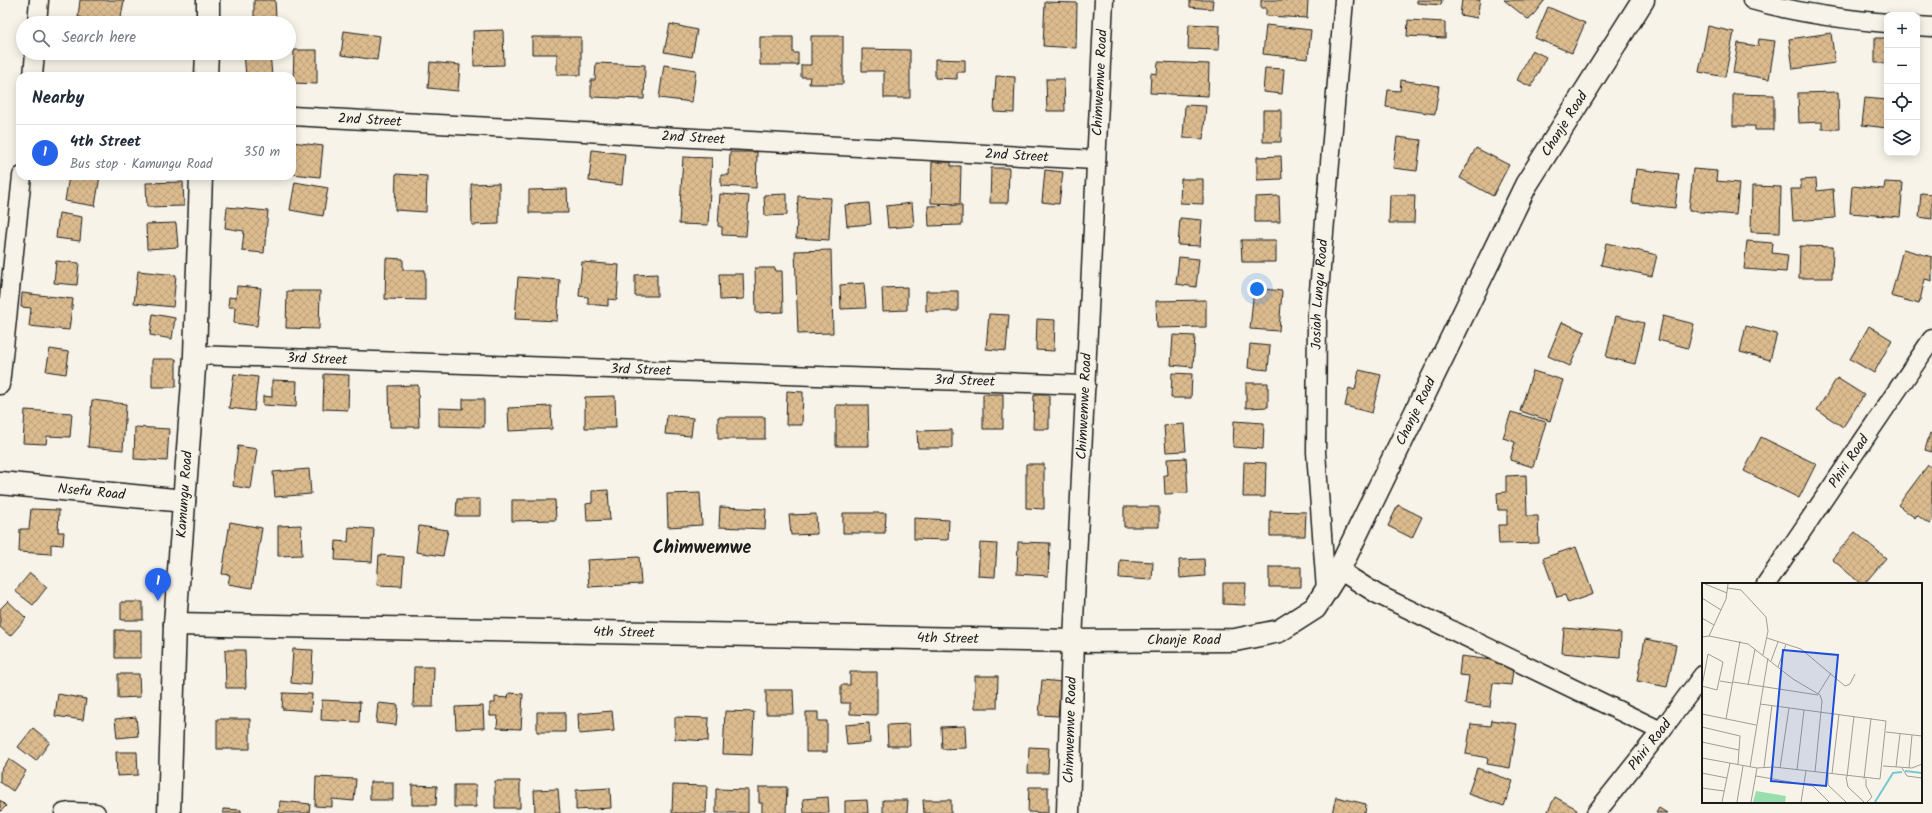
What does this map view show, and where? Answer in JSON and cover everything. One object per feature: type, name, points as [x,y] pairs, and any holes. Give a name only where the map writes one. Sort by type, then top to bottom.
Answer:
[{"type":"street","points":[[38,16],[39,0]]},
{"type":"street","points":[[208,0],[208,16]]},
{"type":"street","name":"Chimwemwe Road","points":[[1068,813],[1073,641],[1104,0]]},
{"type":"street","name":"Josiah Lungu Road","points":[[1326,590],[1316,452],[1317,314],[1344,0]]},
{"type":"street","name":"Chanje Road","points":[[1073,641],[1235,640],[1279,631],[1315,608],[1339,570],[1526,185],[1643,0]]},
{"type":"street","points":[[1752,0],[1777,8],[1835,19],[1884,24]]},
{"type":"street","points":[[1920,26],[1932,27]]},
{"type":"street","points":[[33,72],[34,60]]},
{"type":"street","points":[[206,72],[207,60]]},
{"type":"street","name":"2nd Street","points":[[296,116],[1096,160]]},
{"type":"street","points":[[0,385],[22,180]]},
{"type":"street","name":"Kamungu Road","points":[[169,813],[175,624],[195,355],[201,180]]},
{"type":"street","name":"Phiri Road","points":[[1767,583],[1932,339]]},
{"type":"street","name":"3rd Street","points":[[195,355],[1086,385]]},
{"type":"street","name":"Nsefu Road","points":[[0,483],[184,501]]},
{"type":"street","points":[[1339,570],[1377,594],[1661,731]]},
{"type":"street","name":"4th Street","points":[[175,624],[1073,641]]},
{"type":"street","name":"Phiri Road","points":[[1596,813],[1702,676]]},
{"type":"street","points":[[64,813],[96,813]]},
{"type":"building","points":[[80,0],[124,0],[121,16],[78,16]]},
{"type":"building","points":[[254,0],[275,0],[276,16],[254,16]]},
{"type":"building","points":[[1190,0],[1213,0],[1212,9],[1190,7]]},
{"type":"building","points":[[1261,0],[1308,0],[1307,18],[1266,16],[1266,8],[1261,8]]},
{"type":"building","points":[[1417,0],[1442,0],[1441,5],[1417,3]]},
{"type":"building","points":[[1462,0],[1480,0],[1477,18],[1460,15]]},
{"type":"building","points":[[1504,0],[1545,0],[1529,20]]},
{"type":"building","points":[[1045,2],[1077,3],[1076,48],[1043,46]]},
{"type":"building","points":[[1548,7],[1585,23],[1572,53],[1535,38]]},
{"type":"building","points":[[1408,20],[1445,22],[1445,38],[1407,36]]},
{"type":"building","points":[[670,24],[697,30],[692,57],[664,52]]},
{"type":"building","points":[[1189,24],[1220,26],[1219,50],[1188,49]]},
{"type":"building","points":[[1266,25],[1311,30],[1308,59],[1263,54]]},
{"type":"building","points":[[1708,26],[1734,32],[1725,77],[1699,72]]},
{"type":"building","points":[[503,30],[504,65],[474,66],[473,31]]},
{"type":"building","points":[[344,31],[380,36],[377,60],[341,55]]},
{"type":"building","points":[[1831,33],[1835,63],[1793,69],[1789,39]]},
{"type":"building","points":[[811,36],[843,36],[843,84],[809,84],[810,77],[801,77],[801,65],[811,65]]},
{"type":"building","points":[[532,37],[581,37],[581,75],[557,75],[557,54],[532,54]]},
{"type":"building","points":[[760,37],[793,37],[793,53],[798,53],[798,65],[760,65]]},
{"type":"building","points":[[1875,38],[1884,38],[1884,63],[1875,63]]},
{"type":"building","points":[[1759,39],[1775,41],[1769,79],[1733,73],[1738,43],[1758,46]]},
{"type":"building","points":[[862,49],[910,50],[910,98],[884,98],[884,71],[862,71]]},
{"type":"building","points":[[296,50],[317,50],[317,84],[296,83],[296,72],[293,72],[294,60],[296,60]]},
{"type":"building","points":[[1532,50],[1546,57],[1531,87],[1517,80]]},
{"type":"building","points":[[935,59],[965,60],[965,72],[957,72],[957,79],[935,78]]},
{"type":"building","points":[[245,60],[271,60],[272,72],[246,72]]},
{"type":"building","points":[[430,62],[460,65],[458,91],[428,88]]},
{"type":"building","points":[[1158,62],[1209,64],[1208,96],[1150,93],[1151,73],[1157,74]]},
{"type":"building","points":[[596,63],[645,65],[644,99],[591,97],[591,80],[595,80]]},
{"type":"building","points":[[664,65],[696,70],[692,102],[659,98]]},
{"type":"building","points":[[1265,68],[1284,69],[1282,94],[1263,92]]},
{"type":"building","points":[[996,76],[1015,77],[1014,113],[994,112]]},
{"type":"building","points":[[1046,79],[1064,79],[1065,111],[1047,111]]},
{"type":"building","points":[[1401,80],[1439,86],[1435,114],[1386,107],[1388,90],[1400,91]]},
{"type":"building","points":[[1838,92],[1839,129],[1822,129],[1822,122],[1799,123],[1798,93]]},
{"type":"building","points":[[1733,94],[1774,95],[1774,130],[1755,130],[1755,126],[1733,126]]},
{"type":"building","points":[[1865,98],[1884,100],[1884,128],[1862,125]]},
{"type":"building","points":[[1185,105],[1206,106],[1203,139],[1183,138]]},
{"type":"building","points":[[1263,110],[1281,110],[1281,142],[1263,142]]},
{"type":"building","points":[[1397,137],[1421,140],[1417,171],[1393,168]]},
{"type":"building","points":[[296,143],[323,146],[320,177],[296,174]]},
{"type":"building","points":[[1476,148],[1509,165],[1493,196],[1460,178]]},
{"type":"building","points":[[592,150],[625,154],[622,185],[589,181]]},
{"type":"building","points":[[730,152],[757,152],[756,188],[721,186],[721,175],[729,175]]},
{"type":"building","points":[[1281,156],[1282,179],[1257,180],[1257,157]]},
{"type":"building","points":[[683,157],[712,158],[708,225],[679,224]]},
{"type":"building","points":[[932,162],[951,162],[951,166],[961,166],[960,204],[931,203]]},
{"type":"building","points":[[991,168],[1009,168],[1008,203],[990,203]]},
{"type":"building","points":[[1636,169],[1679,174],[1675,208],[1632,203]]},
{"type":"building","points":[[1693,169],[1717,171],[1716,181],[1739,183],[1736,215],[1689,211]]},
{"type":"building","points":[[1045,170],[1063,172],[1059,204],[1042,202]]},
{"type":"building","points":[[396,174],[427,176],[426,212],[395,210]]},
{"type":"building","points":[[1181,179],[1203,179],[1203,204],[1180,203]]},
{"type":"building","points":[[1816,179],[1817,191],[1833,189],[1835,218],[1793,221],[1791,189],[1801,189],[1801,180]]},
{"type":"building","points":[[68,180],[99,180],[95,206],[65,201]]},
{"type":"building","points":[[183,182],[184,206],[147,207],[146,183]]},
{"type":"building","points":[[295,182],[328,188],[323,216],[290,210]]},
{"type":"building","points":[[1885,182],[1903,183],[1900,217],[1850,213],[1852,186],[1884,189]]},
{"type":"building","points":[[499,183],[499,224],[472,225],[471,184]]},
{"type":"building","points":[[1752,186],[1781,187],[1780,233],[1751,232]]},
{"type":"building","points":[[567,189],[568,213],[529,213],[529,190]]},
{"type":"building","points":[[1921,193],[1932,194],[1932,219],[1919,217]]},
{"type":"building","points":[[720,194],[749,196],[746,236],[722,235],[722,227],[718,226]]},
{"type":"building","points":[[787,194],[787,215],[765,216],[764,195]]},
{"type":"building","points":[[1390,195],[1415,195],[1414,223],[1389,223]]},
{"type":"building","points":[[798,196],[831,198],[829,240],[796,238]]},
{"type":"building","points":[[1279,196],[1280,222],[1255,222],[1255,197]]},
{"type":"building","points":[[869,203],[871,224],[847,226],[845,205]]},
{"type":"building","points":[[912,203],[914,226],[888,228],[886,206]]},
{"type":"building","points":[[962,205],[962,225],[929,226],[928,206]]},
{"type":"building","points":[[227,207],[268,211],[264,253],[242,251],[244,231],[225,228]]},
{"type":"building","points":[[59,213],[82,217],[80,241],[56,238]]},
{"type":"building","points":[[1180,218],[1202,220],[1200,246],[1178,245]]},
{"type":"building","points":[[176,223],[178,247],[147,249],[146,224]]},
{"type":"building","points":[[1241,240],[1276,240],[1276,262],[1242,262]]},
{"type":"building","points":[[1747,241],[1773,243],[1772,253],[1788,255],[1786,272],[1744,269]]},
{"type":"building","points":[[1606,243],[1657,255],[1652,276],[1601,265]]},
{"type":"building","points":[[1800,246],[1833,247],[1832,278],[1799,278]]},
{"type":"building","points":[[1903,249],[1932,257],[1932,281],[1925,279],[1919,304],[1891,296]]},
{"type":"building","points":[[831,250],[833,333],[798,334],[795,251]]},
{"type":"building","points":[[1179,257],[1199,259],[1196,287],[1176,284]]},
{"type":"building","points":[[386,258],[403,259],[403,270],[425,270],[425,300],[385,299]]},
{"type":"building","points":[[56,261],[79,263],[77,285],[54,283]]},
{"type":"building","points":[[582,262],[619,265],[617,300],[608,299],[608,306],[588,304],[588,297],[579,296]]},
{"type":"building","points":[[755,268],[775,268],[776,271],[782,271],[783,312],[756,313]]},
{"type":"building","points":[[138,271],[176,275],[173,307],[134,303]]},
{"type":"building","points":[[657,274],[657,296],[635,296],[635,275]]},
{"type":"building","points":[[719,274],[743,274],[744,299],[720,300]]},
{"type":"building","points":[[518,277],[560,280],[557,321],[515,319]]},
{"type":"building","points":[[864,283],[866,308],[841,309],[840,285]]},
{"type":"building","points":[[237,286],[261,288],[257,326],[234,323],[235,307],[228,307],[229,297],[236,298]]},
{"type":"building","points":[[907,287],[907,310],[883,311],[882,288]]},
{"type":"building","points":[[1254,288],[1282,291],[1279,331],[1250,329]]},
{"type":"building","points":[[287,291],[320,291],[319,329],[286,328]]},
{"type":"building","points":[[926,291],[958,291],[958,311],[926,311]]},
{"type":"building","points":[[22,293],[73,299],[69,330],[29,326],[31,308],[21,307]]},
{"type":"building","points":[[1206,300],[1206,327],[1157,328],[1156,301]]},
{"type":"building","points":[[153,314],[175,318],[172,339],[150,335]]},
{"type":"building","points":[[989,314],[1009,315],[1006,351],[986,349]]},
{"type":"building","points":[[1616,316],[1644,323],[1635,364],[1606,357]]},
{"type":"building","points":[[1663,316],[1694,324],[1688,348],[1658,340]]},
{"type":"building","points":[[1037,319],[1055,320],[1054,351],[1036,350]]},
{"type":"building","points":[[1562,322],[1585,332],[1570,366],[1548,356]]},
{"type":"building","points":[[1746,326],[1777,334],[1770,360],[1740,352]]},
{"type":"building","points":[[1869,326],[1892,340],[1874,373],[1850,359]]},
{"type":"building","points":[[1173,335],[1195,336],[1193,367],[1171,365]]},
{"type":"building","points":[[1250,344],[1270,346],[1268,370],[1248,368]]},
{"type":"building","points":[[50,349],[69,352],[66,374],[46,371]]},
{"type":"building","points":[[152,359],[176,359],[176,387],[152,387]]},
{"type":"building","points":[[1359,370],[1381,375],[1372,413],[1345,406],[1349,388],[1355,390]]},
{"type":"building","points":[[1533,371],[1563,380],[1550,421],[1520,411]]},
{"type":"building","points":[[1172,373],[1192,374],[1191,398],[1171,398]]},
{"type":"building","points":[[234,374],[258,377],[254,411],[229,408]]},
{"type":"building","points":[[324,374],[349,375],[348,410],[323,409]]},
{"type":"building","points":[[1837,378],[1864,395],[1843,427],[1817,410]]},
{"type":"building","points":[[272,380],[297,381],[296,407],[263,405],[263,396],[272,397]]},
{"type":"building","points":[[1246,383],[1268,383],[1268,407],[1246,408]]},
{"type":"building","points":[[418,385],[419,427],[390,427],[389,386]]},
{"type":"building","points":[[787,391],[803,392],[802,425],[786,425]]},
{"type":"building","points":[[983,394],[1003,394],[1003,429],[983,429]]},
{"type":"building","points":[[1034,395],[1049,395],[1049,429],[1033,429]]},
{"type":"building","points":[[615,396],[616,428],[585,428],[585,397]]},
{"type":"building","points":[[463,399],[484,399],[484,427],[439,426],[439,408],[463,409]]},
{"type":"building","points":[[92,400],[126,404],[123,450],[88,447]]},
{"type":"building","points":[[836,405],[868,405],[869,446],[836,446]]},
{"type":"building","points":[[551,406],[552,429],[509,431],[508,408]]},
{"type":"building","points":[[25,410],[72,413],[70,437],[47,436],[46,444],[23,443]]},
{"type":"building","points":[[1511,412],[1546,422],[1533,467],[1510,460],[1515,442],[1503,438]]},
{"type":"building","points":[[667,415],[693,418],[691,436],[665,434]]},
{"type":"building","points":[[718,417],[765,417],[765,439],[718,439]]},
{"type":"building","points":[[1234,421],[1264,423],[1263,449],[1233,447]]},
{"type":"building","points":[[1184,424],[1186,451],[1166,452],[1164,426]]},
{"type":"building","points":[[135,427],[169,429],[167,461],[134,459]]},
{"type":"building","points":[[952,430],[952,448],[918,448],[917,431]]},
{"type":"building","points":[[1930,433],[1932,434],[1932,452],[1925,450]]},
{"type":"building","points":[[1761,437],[1816,464],[1799,498],[1744,471]]},
{"type":"building","points":[[238,446],[257,449],[251,489],[233,486]]},
{"type":"building","points":[[1186,458],[1188,493],[1165,494],[1164,475],[1168,475],[1167,459]]},
{"type":"building","points":[[1244,462],[1266,463],[1265,497],[1243,497]]},
{"type":"building","points":[[1026,464],[1044,464],[1044,509],[1026,508]]},
{"type":"building","points":[[1928,465],[1932,468],[1932,520],[1929,524],[1917,515],[1915,518],[1898,505]]},
{"type":"building","points":[[309,469],[311,494],[275,497],[273,472]]},
{"type":"building","points":[[1526,475],[1527,516],[1538,516],[1539,543],[1499,544],[1498,525],[1507,525],[1507,510],[1498,510],[1497,493],[1506,492],[1506,476]]},
{"type":"building","points":[[608,490],[610,520],[587,521],[586,504],[592,503],[592,491]]},
{"type":"building","points":[[700,493],[702,525],[668,527],[667,494]]},
{"type":"building","points":[[457,499],[480,499],[480,516],[456,516]]},
{"type":"building","points":[[512,500],[555,500],[556,520],[512,521]]},
{"type":"building","points":[[1398,505],[1422,517],[1412,538],[1388,526]]},
{"type":"building","points":[[720,507],[766,509],[765,529],[719,527]]},
{"type":"building","points":[[1124,507],[1159,507],[1159,527],[1124,527]]},
{"type":"building","points":[[31,509],[59,510],[58,532],[64,532],[63,545],[51,544],[51,554],[19,552],[20,529],[29,529]]},
{"type":"building","points":[[1270,511],[1306,512],[1305,536],[1270,536]]},
{"type":"building","points":[[843,513],[886,513],[885,533],[843,533]]},
{"type":"building","points":[[816,514],[817,534],[791,535],[789,515]]},
{"type":"building","points":[[914,518],[949,520],[948,540],[914,539]]},
{"type":"building","points":[[230,522],[262,528],[252,588],[228,584],[230,575],[222,574]]},
{"type":"building","points":[[301,525],[302,555],[278,556],[278,526]]},
{"type":"building","points":[[419,526],[448,530],[443,556],[416,552]]},
{"type":"building","points":[[349,527],[374,529],[372,562],[335,560],[336,541],[348,542]]},
{"type":"building","points":[[1855,532],[1886,558],[1865,583],[1860,583],[1832,559]]},
{"type":"building","points":[[1018,542],[1050,543],[1048,576],[1017,574]]},
{"type":"building","points":[[980,543],[997,544],[995,577],[978,576]]},
{"type":"building","points":[[1576,547],[1593,594],[1568,603],[1565,595],[1557,597],[1543,558]]},
{"type":"building","points":[[379,555],[404,557],[402,586],[377,585]]},
{"type":"building","points":[[639,557],[641,584],[589,587],[587,560]]},
{"type":"building","points":[[1204,559],[1205,576],[1180,578],[1179,560]]},
{"type":"building","points":[[1120,560],[1153,562],[1152,580],[1119,578]]},
{"type":"building","points":[[1269,567],[1301,567],[1301,587],[1269,587]]},
{"type":"building","points":[[30,573],[47,587],[33,605],[15,591]]},
{"type":"building","points":[[1223,583],[1246,583],[1245,605],[1223,604]]},
{"type":"building","points":[[8,601],[26,618],[10,636],[0,627],[0,609]]},
{"type":"building","points":[[121,602],[143,602],[143,620],[121,620]]},
{"type":"building","points":[[1564,628],[1621,633],[1620,658],[1562,653]]},
{"type":"building","points":[[115,630],[141,630],[141,658],[115,658]]},
{"type":"building","points":[[1645,639],[1676,645],[1667,687],[1637,681]]},
{"type":"building","points":[[293,649],[313,650],[311,685],[291,683]]},
{"type":"building","points":[[225,650],[245,650],[246,688],[226,688]]},
{"type":"building","points":[[1461,656],[1514,663],[1511,685],[1493,683],[1490,707],[1465,704],[1469,676],[1459,675]]},
{"type":"building","points":[[414,667],[434,667],[433,707],[413,707]]},
{"type":"building","points":[[850,672],[877,672],[877,715],[850,714],[850,703],[841,703],[841,685],[850,685]]},
{"type":"building","points":[[118,674],[139,674],[140,697],[118,698]]},
{"type":"building","points":[[975,676],[998,676],[997,708],[975,708]]},
{"type":"building","points":[[1042,680],[1062,682],[1058,716],[1039,715]]},
{"type":"building","points":[[766,690],[793,690],[794,714],[766,714]]},
{"type":"building","points":[[283,693],[312,694],[311,711],[282,709]]},
{"type":"building","points":[[509,693],[523,694],[521,729],[497,728],[498,716],[490,716],[490,703],[495,703],[495,697],[508,698]]},
{"type":"building","points":[[58,694],[86,699],[83,720],[55,716]]},
{"type":"building","points":[[322,700],[360,702],[359,722],[321,720]]},
{"type":"building","points":[[378,703],[398,705],[396,725],[376,723]]},
{"type":"building","points":[[483,706],[484,728],[456,729],[455,707]]},
{"type":"building","points":[[612,711],[614,731],[579,734],[578,714]]},
{"type":"building","points":[[725,711],[754,712],[752,755],[723,754]]},
{"type":"building","points":[[537,712],[565,712],[565,732],[537,732]]},
{"type":"building","points":[[806,712],[818,712],[818,721],[827,721],[827,752],[806,752]]},
{"type":"building","points":[[136,717],[138,736],[117,738],[115,719]]},
{"type":"building","points":[[675,717],[709,718],[708,741],[675,739]]},
{"type":"building","points":[[217,719],[250,719],[250,749],[217,749]]},
{"type":"building","points":[[1492,720],[1517,724],[1510,768],[1487,764],[1488,758],[1466,754],[1471,724],[1491,726]]},
{"type":"building","points":[[869,723],[870,743],[847,745],[845,725]]},
{"type":"building","points":[[909,724],[910,746],[888,746],[887,725]]},
{"type":"building","points":[[965,726],[966,748],[942,749],[941,727]]},
{"type":"building","points":[[33,728],[50,742],[36,761],[18,747]]},
{"type":"building","points":[[1029,747],[1049,748],[1048,773],[1028,773]]},
{"type":"building","points":[[116,752],[137,752],[138,775],[117,776]]},
{"type":"building","points":[[9,759],[26,771],[13,791],[0,782],[0,772]]},
{"type":"building","points":[[1477,768],[1513,781],[1504,806],[1468,794]]},
{"type":"building","points":[[316,777],[356,779],[354,801],[332,799],[332,807],[315,806]]},
{"type":"building","points":[[495,781],[520,781],[520,808],[495,808]]},
{"type":"building","points":[[370,782],[393,782],[393,800],[370,800]]},
{"type":"building","points":[[412,785],[437,786],[436,805],[412,805]]},
{"type":"building","points":[[454,785],[476,785],[476,807],[454,807]]},
{"type":"building","points":[[673,785],[707,786],[706,813],[672,813]]},
{"type":"building","points":[[759,787],[787,787],[786,813],[762,813],[762,803],[759,803]]},
{"type":"building","points":[[1029,787],[1048,787],[1048,813],[1028,812]]},
{"type":"building","points":[[610,788],[611,808],[576,810],[576,790]]},
{"type":"building","points":[[558,789],[560,813],[535,813],[534,790]]},
{"type":"building","points":[[716,789],[748,790],[748,813],[716,813]]},
{"type":"building","points":[[828,797],[829,813],[804,813],[803,799]]},
{"type":"building","points":[[1336,797],[1366,804],[1365,813],[1332,813]]},
{"type":"building","points":[[1555,797],[1577,809],[1575,813],[1547,813]]},
{"type":"building","points":[[0,800],[6,806],[0,812]]},
{"type":"building","points":[[867,800],[868,813],[845,813],[845,801]]},
{"type":"building","points":[[883,800],[908,800],[907,813],[883,813]]},
{"type":"building","points":[[923,800],[951,800],[951,813],[924,813]]},
{"type":"building","points":[[280,801],[310,804],[309,813],[279,813]]},
{"type":"building","points":[[1659,808],[1667,813],[1656,813]]},
{"type":"building","points":[[223,809],[241,810],[241,813],[223,813]]},
{"type":"place","name":"4th Street","points":[[158,601]]},
{"type":"district","name":"Chimwemwe","points":[[702,548]]}]
